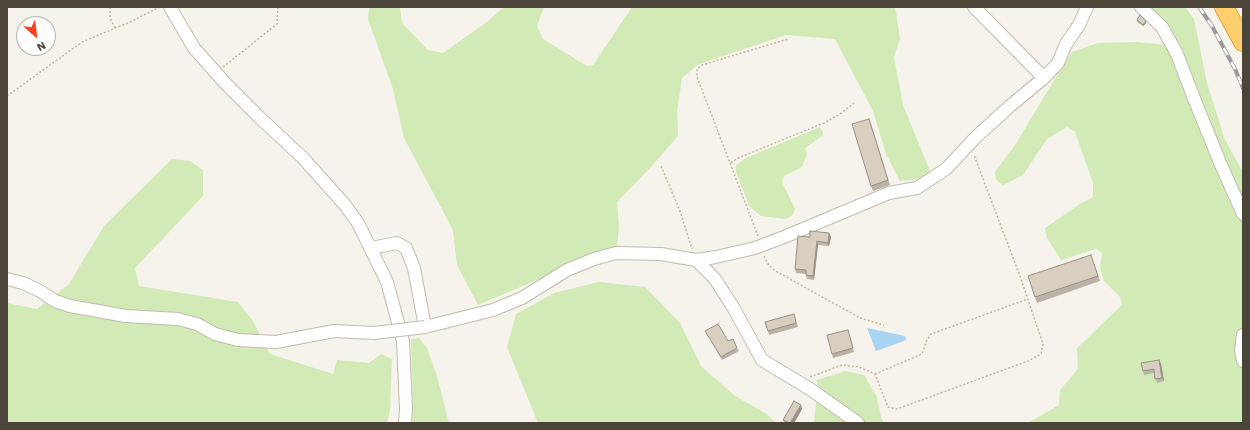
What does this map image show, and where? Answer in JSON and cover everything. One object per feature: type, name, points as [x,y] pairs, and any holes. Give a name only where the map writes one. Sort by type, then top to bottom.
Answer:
[{"type":"highway","points":[[1224,7],[1243,42]]},
{"type":"street","points":[[170,7],[194,48],[215,73],[303,158],[345,205],[358,223],[387,282],[403,341],[406,409],[405,423]]},
{"type":"street","points":[[974,7],[1046,77]]},
{"type":"street","points":[[7,279],[23,283],[40,291],[55,301],[70,306],[126,316],[178,319],[197,324],[215,334],[238,340],[276,342],[334,331],[374,333],[425,327],[493,310],[522,298],[567,270],[594,259],[616,253],[661,254],[696,260],[716,257],[759,246],[889,193],[917,188],[946,170],[970,143],[1006,109],[1046,77],[1058,63],[1066,44],[1079,25],[1087,7]]},
{"type":"street","points":[[1141,7],[1162,27],[1177,54],[1221,165],[1243,214]]},
{"type":"street","points":[[371,248],[397,243],[406,248],[414,268],[425,327]]},
{"type":"street","points":[[696,260],[715,279],[734,307],[762,360],[810,389],[858,423]]},
{"type":"street","points":[[1243,335],[1241,350],[1243,361]]},
{"type":"path","points":[[110,7],[110,18],[115,28]]},
{"type":"path","points":[[7,96],[82,42],[160,7]]},
{"type":"path","points":[[215,73],[277,24],[278,7]]},
{"type":"path","points":[[788,39],[702,65],[696,70],[698,77],[759,239],[759,246],[768,264],[774,270],[860,318],[884,325]]},
{"type":"path","points":[[730,164],[738,158],[824,122],[840,114],[854,103]]},
{"type":"path","points":[[796,381],[842,365],[859,367],[875,374],[888,407],[897,409],[1028,361],[1041,354],[1043,344],[1028,299],[970,143]]},
{"type":"path","points":[[661,166],[680,211],[696,260]]},
{"type":"path","points":[[875,374],[922,354],[926,342],[931,334],[1028,299]]},
{"type":"green space","points":[[369,7],[400,7],[402,23],[428,50],[443,53],[487,22],[504,7],[544,7],[537,26],[543,39],[587,66],[593,65],[632,7],[894,7],[900,39],[894,57],[903,105],[930,171],[924,178],[900,181],[886,154],[873,111],[835,39],[786,35],[699,64],[682,78],[677,111],[678,136],[617,202],[619,228],[617,246],[478,305],[457,265],[453,230],[404,138],[393,89],[368,19]]},
{"type":"green space","points":[[1149,7],[1185,7],[1194,19],[1207,83],[1225,140],[1243,172],[1243,423],[1028,423],[1059,405],[1060,390],[1078,369],[1077,348],[1122,305],[1120,297],[1104,281],[1100,269],[1102,253],[1096,249],[1061,260],[1047,238],[1045,228],[1093,197],[1093,183],[1075,132],[1067,127],[1047,139],[1023,175],[1003,185],[996,180],[995,172],[1017,142],[1072,52],[1098,43],[1137,42],[1168,45]]},
{"type":"green space","points":[[820,127],[823,132],[822,136],[805,148],[807,154],[802,167],[784,176],[782,182],[795,209],[793,215],[786,219],[761,216],[749,206],[736,172],[736,165],[746,158]]},
{"type":"green space","points":[[172,159],[190,161],[203,170],[203,196],[135,268],[139,286],[238,302],[253,321],[270,354],[333,374],[337,360],[369,363],[381,354],[392,359],[390,410],[387,423],[7,423],[7,303],[37,309],[69,284],[104,226]]},
{"type":"green space","points":[[599,282],[645,287],[680,323],[701,366],[735,396],[767,414],[776,423],[538,423],[507,347],[516,314],[554,293]]},
{"type":"green space","points":[[419,338],[427,348],[437,376],[449,423],[412,423],[411,339]]},
{"type":"green space","points":[[846,371],[864,375],[877,397],[881,417],[884,423],[867,423],[819,387],[816,380]]},
{"type":"green space","points":[[823,401],[852,423],[814,423],[816,403]]},
{"type":"water","points":[[867,328],[905,336],[906,339],[876,351]]},
{"type":"building","points":[[1140,15],[1146,21],[1143,25],[1137,20]]},
{"type":"building","points":[[869,119],[888,180],[871,186],[852,124]]},
{"type":"building","points":[[810,231],[829,233],[828,243],[817,241],[813,276],[806,275],[806,270],[795,269],[798,236],[810,237]]},
{"type":"building","points":[[1091,255],[1098,276],[1035,297],[1028,276]]},
{"type":"building","points":[[794,314],[796,323],[768,331],[765,322]]},
{"type":"building","points":[[718,324],[728,341],[733,339],[737,348],[721,357],[705,331]]},
{"type":"building","points":[[848,330],[853,348],[832,354],[827,335]]},
{"type":"building","points":[[1159,360],[1162,378],[1155,379],[1154,369],[1143,371],[1141,363]]},
{"type":"building","points":[[794,401],[801,405],[789,423],[783,420]]},
{"type":"railway","points":[[1199,7],[1212,26],[1235,69],[1243,88]]}]
